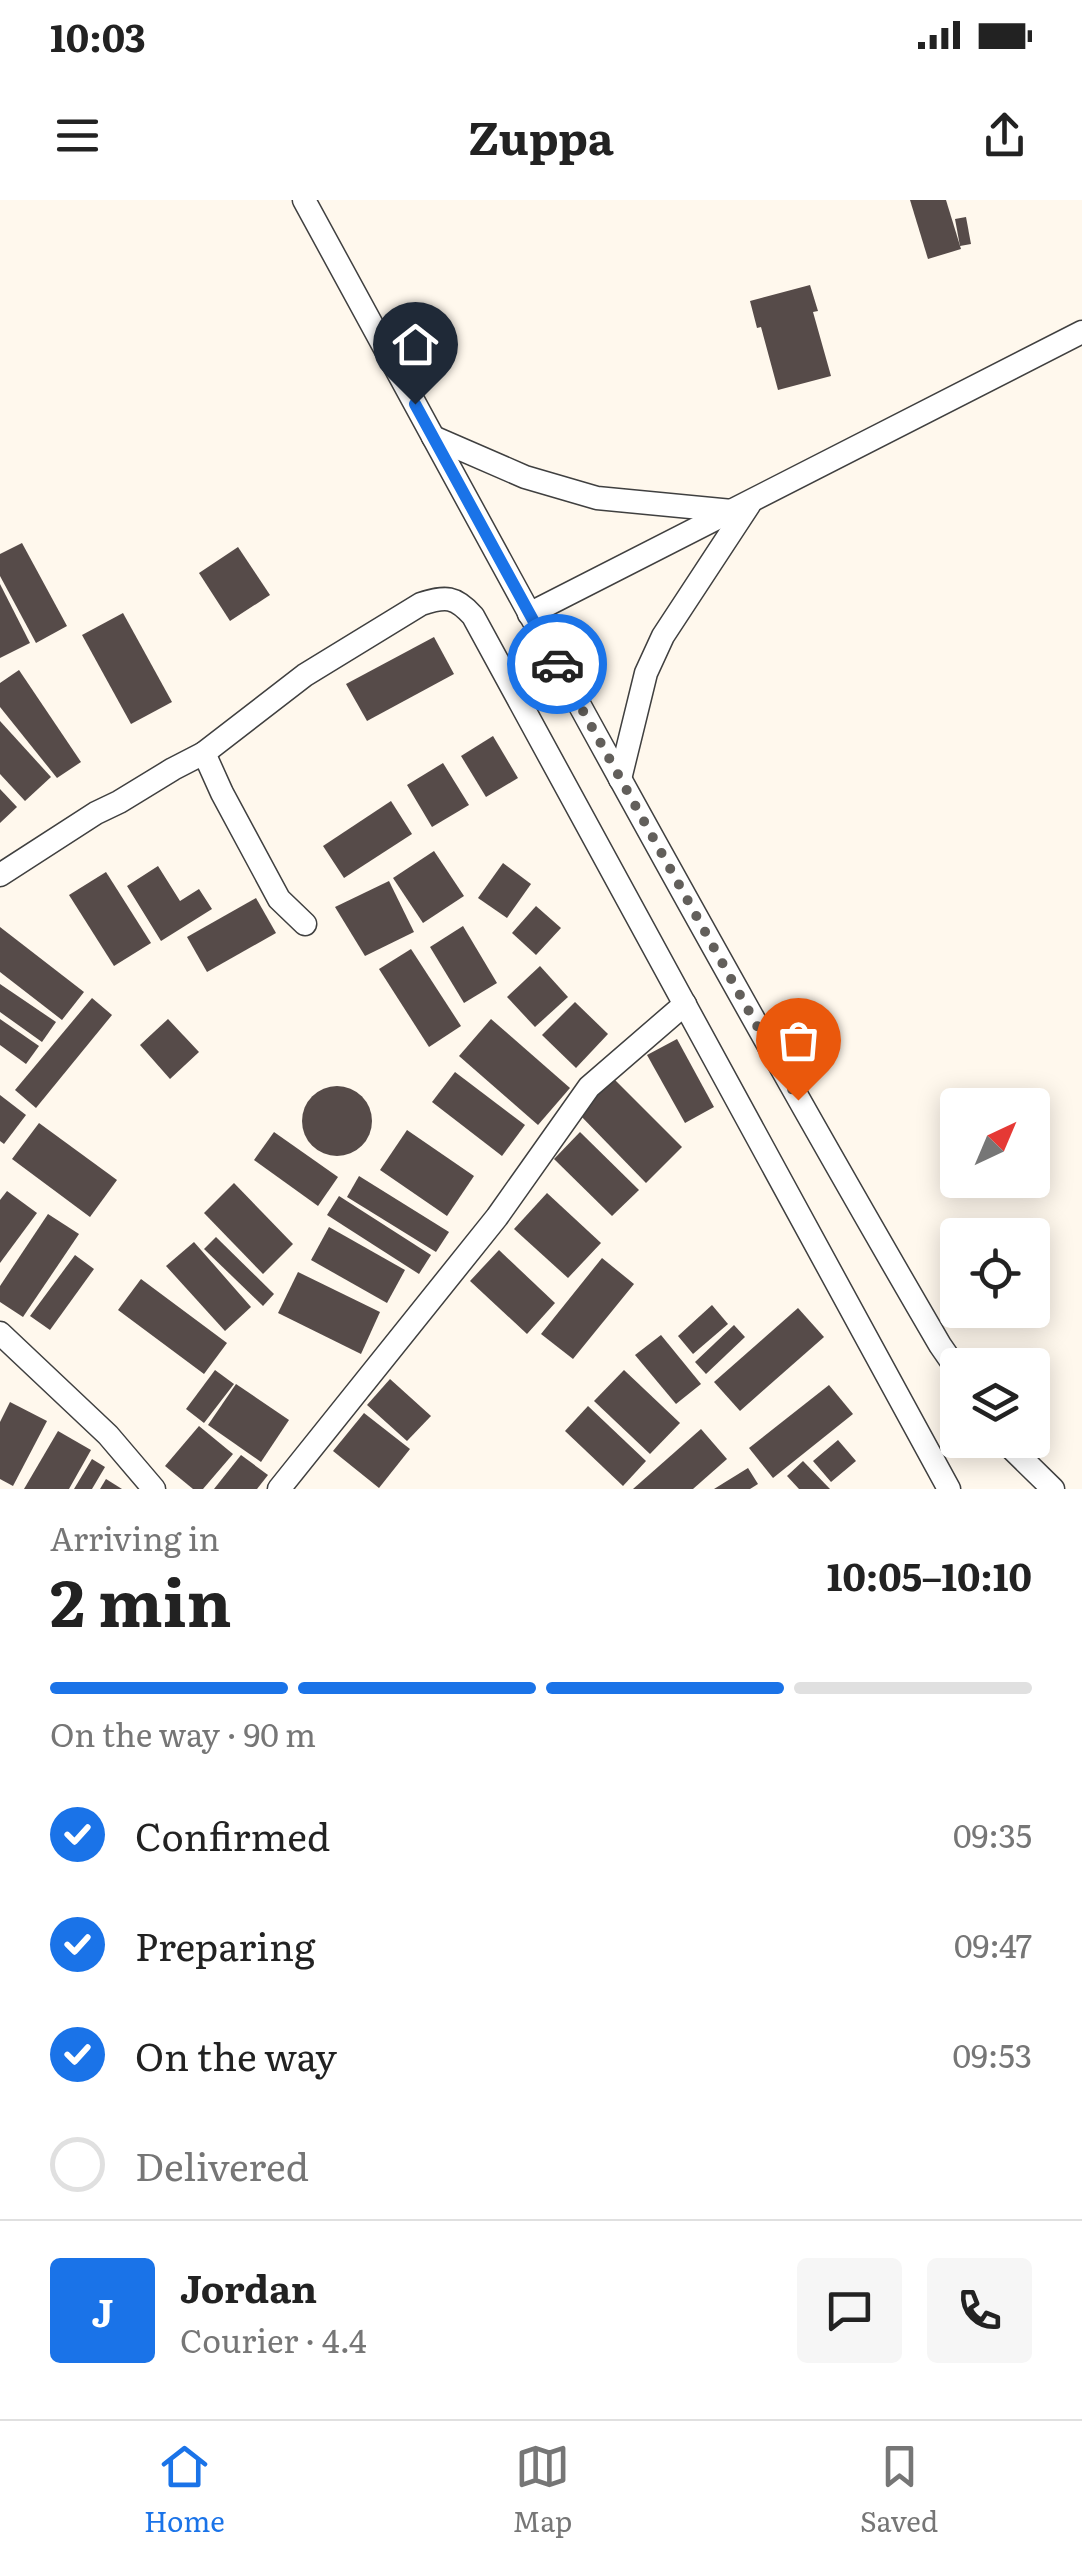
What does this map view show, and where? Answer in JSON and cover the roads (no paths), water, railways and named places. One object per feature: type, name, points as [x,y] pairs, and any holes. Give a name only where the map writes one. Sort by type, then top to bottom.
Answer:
[{"type":"street","points":[[304,200],[816,1132],[942,1348]]},
{"type":"street","points":[[529,614],[1082,332]]},
{"type":"street","points":[[433,437],[526,477],[597,498],[742,506]]},
{"type":"street","points":[[620,779],[646,673],[663,636],[742,506]]},
{"type":"street","points":[[0,875],[96,813],[204,754],[305,675],[420,604],[437,599],[462,604],[474,616],[950,1489]]},
{"type":"street","points":[[204,754],[279,899],[305,924]]},
{"type":"street","points":[[279,1489],[497,1216],[589,1087],[685,1004]]},
{"type":"street","points":[[0,1333],[108,1435],[154,1489]]},
{"type":"street","points":[[1022,1458],[1054,1489]]}]
